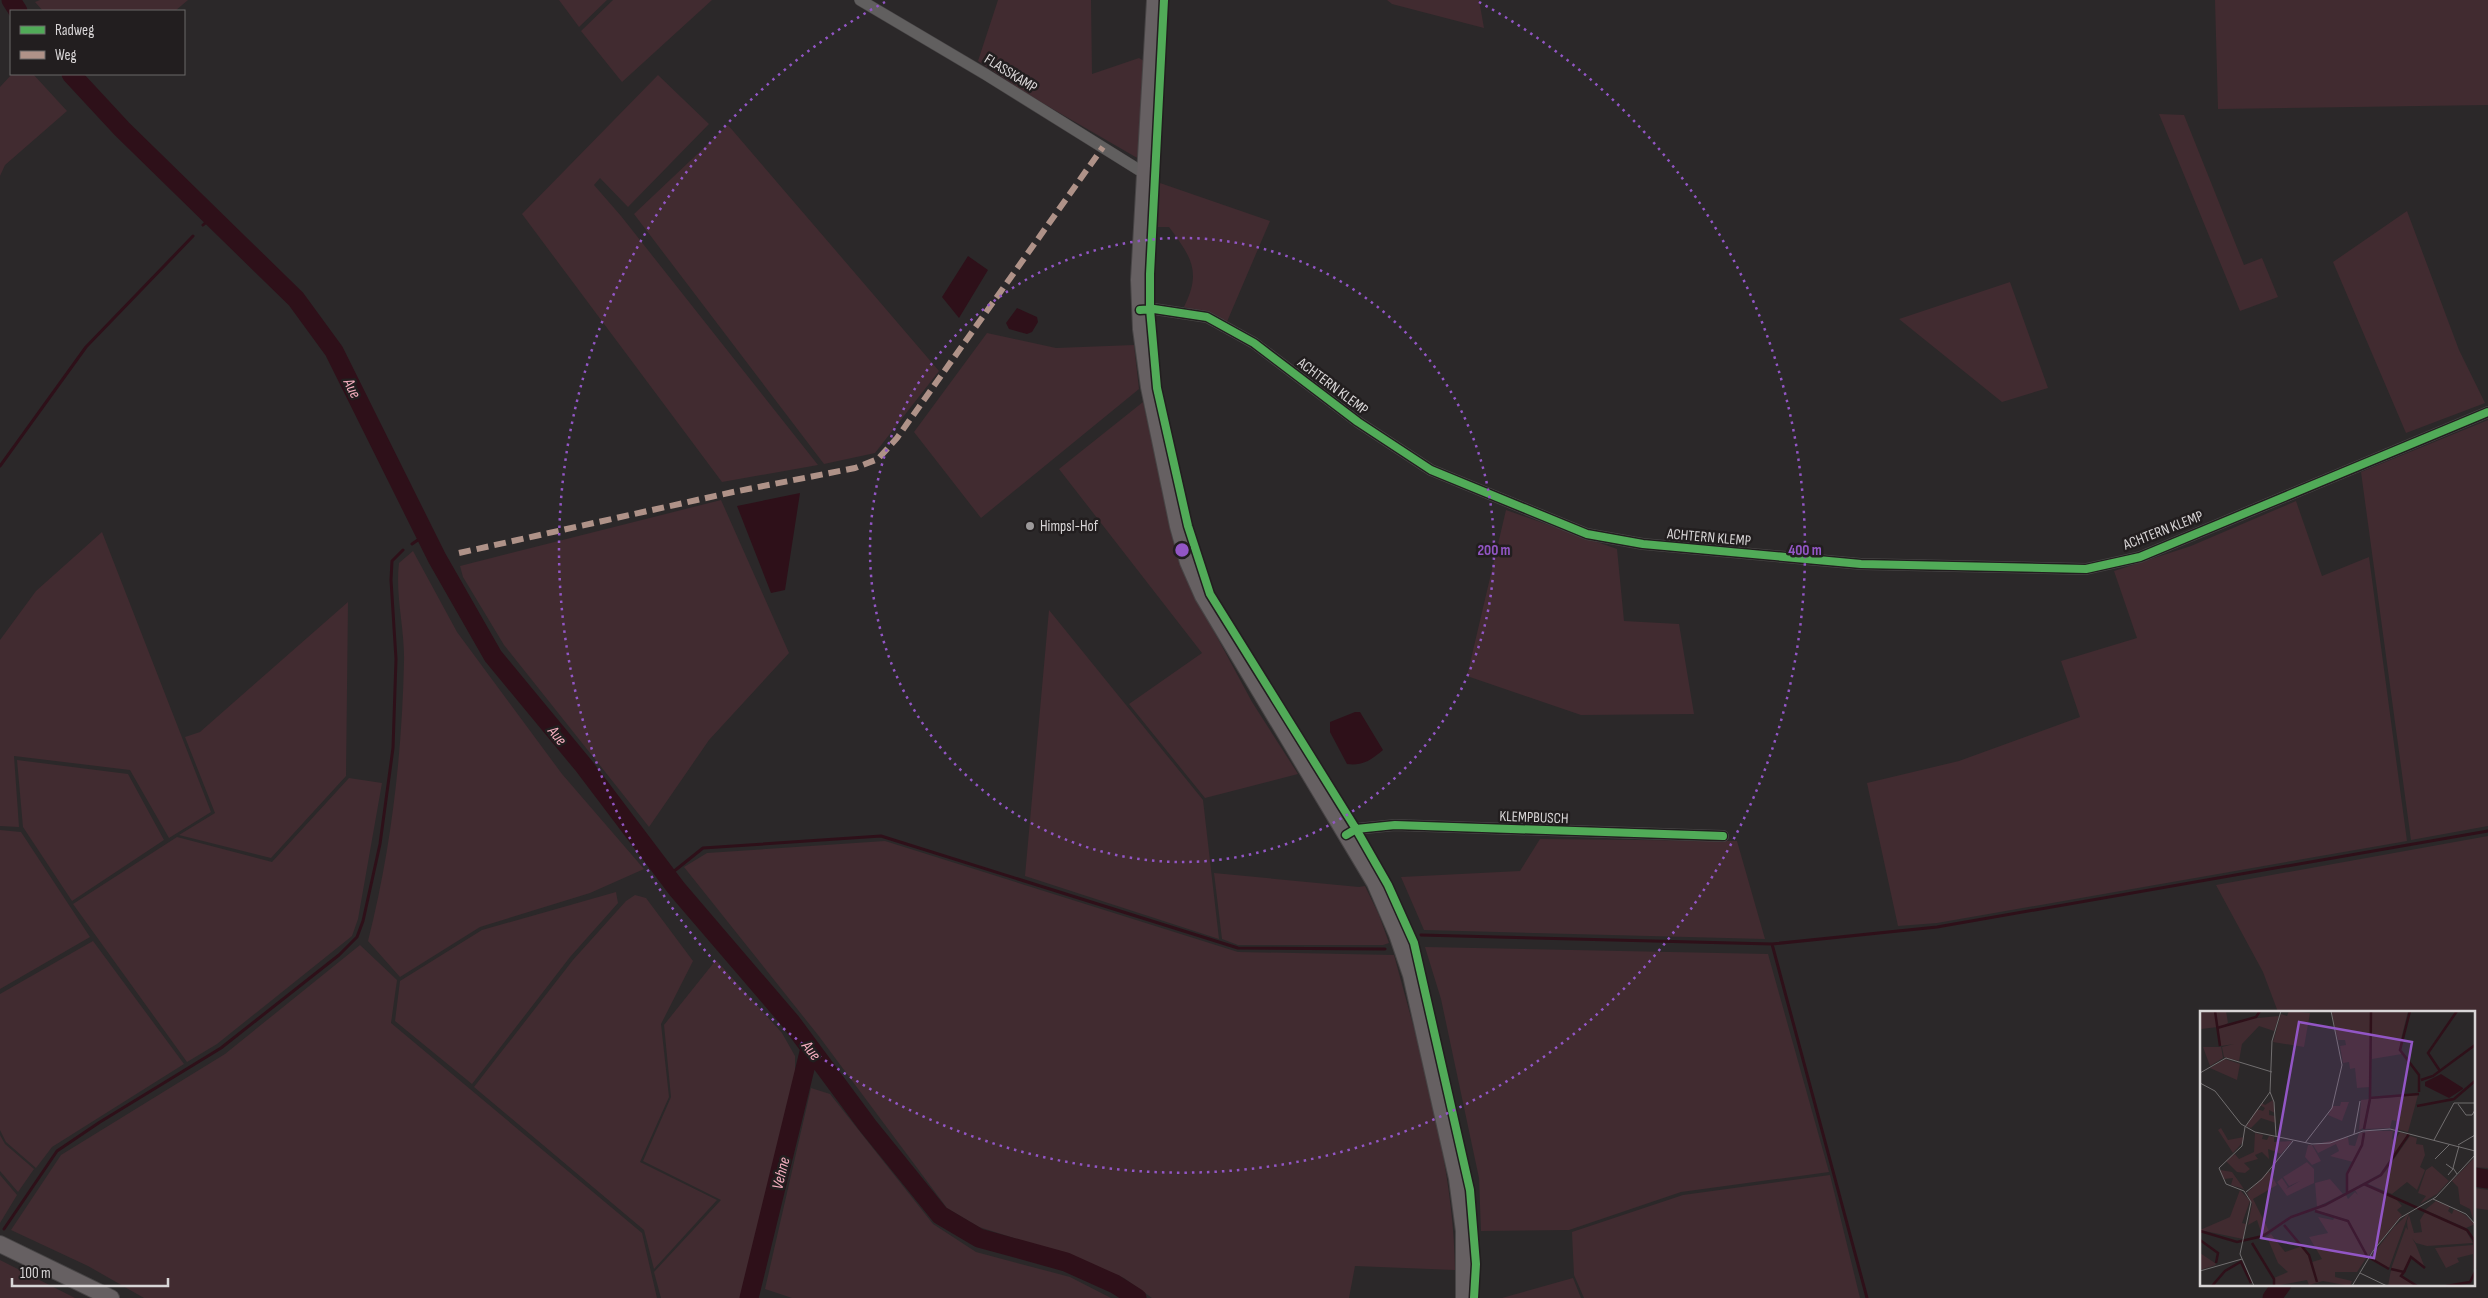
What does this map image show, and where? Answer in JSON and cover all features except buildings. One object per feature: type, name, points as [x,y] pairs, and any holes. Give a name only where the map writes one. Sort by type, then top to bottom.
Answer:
[{"type":"main road","points":[[1155,0],[1139,280],[1140,310],[1143,348],[1151,396],[1178,526],[1195,581],[1210,610],[1375,884],[1397,934],[1411,975],[1458,1178],[1464,1230],[1464,1298]]},
{"type":"main road","points":[[0,1244],[111,1298]]},
{"type":"street","name":"FLASSKAMP","points":[[860,0],[985,74],[1139,170],[1146,172]]},
{"type":"street","name":"ACHTERN KLEMP","points":[[1140,310],[1154,309],[1207,317],[1254,343],[1358,422],[1431,470],[1587,534],[1643,544],[1861,564],[2086,569],[2140,556],[2488,412]]},
{"type":"street","name":"KLEMPBUSCH","points":[[1346,835],[1356,829],[1395,826],[1722,836]]},
{"type":"shaded area","points":[[40,0],[188,0],[176,10],[42,10],[35,2]]},
{"type":"shaded area","points":[[559,0],[607,0],[579,27]]},
{"type":"shaded area","points":[[613,0],[712,0],[622,82],[581,31]]},
{"type":"shaded area","points":[[998,0],[1091,0],[1092,74],[1139,58],[1144,61],[1139,159],[1032,97],[978,61]]},
{"type":"shaded area","points":[[1387,0],[1479,0],[1484,28],[1392,4]]},
{"type":"shaded area","points":[[2215,0],[2488,0],[2488,105],[2218,109]]},
{"type":"shaded area","points":[[11,75],[34,75],[67,111],[5,165],[0,176],[0,87]]},
{"type":"shaded area","points":[[658,75],[709,124],[628,207],[600,178],[594,185],[621,216],[818,465],[722,482],[522,214]]},
{"type":"shaded area","points":[[2159,114],[2184,115],[2244,265],[2262,258],[2278,297],[2240,311]]},
{"type":"shaded area","points":[[728,125],[939,371],[875,453],[824,464],[634,214]]},
{"type":"shaded area","points":[[1160,183],[1270,221],[1226,324],[1208,314],[1184,307],[1192,284],[1192,265],[1183,247],[1169,227],[1153,227]]},
{"type":"shaded area","points":[[2407,211],[2459,350],[2485,403],[2406,433],[2333,262]]},
{"type":"shaded area","points":[[968,256],[988,270],[959,318],[942,297]]},
{"type":"shaded area","points":[[2010,282],[2048,388],[2002,402],[1899,319]]},
{"type":"shaded area","points":[[1017,308],[1037,317],[1038,322],[1032,332],[1027,334],[1009,329],[1006,323]]},
{"type":"shaded area","points":[[987,333],[1056,348],[1134,345],[1139,389],[981,518],[914,432]]},
{"type":"shaded area","points":[[1143,402],[1172,529],[1197,600],[1252,702],[1298,774],[1205,798],[1129,704],[1202,653],[1059,469]]},
{"type":"shaded area","points":[[2488,420],[2488,826],[2411,840],[2361,472]]},
{"type":"shaded area","points":[[800,493],[785,590],[771,593],[737,506]]},
{"type":"shaded area","points":[[721,500],[789,653],[709,740],[649,827],[504,645],[463,577],[460,566]]},
{"type":"shaded area","points":[[2296,501],[2322,576],[2369,557],[2407,841],[1937,923],[1898,926],[1867,783],[1959,761],[2080,717],[2061,661],[2137,638],[2114,571],[2191,546]]},
{"type":"shaded area","points":[[1506,510],[1617,549],[1624,621],[1679,624],[1694,714],[1581,715],[1467,676]]},
{"type":"shaded area","points":[[102,532],[211,812],[169,838],[130,770],[14,756],[19,827],[0,826],[0,640],[36,591]]},
{"type":"shaded area","points":[[413,551],[457,632],[562,774],[644,869],[590,893],[480,927],[400,977],[368,941],[389,838],[401,732],[404,650],[398,588],[399,563]]},
{"type":"shaded area","points":[[348,602],[346,776],[271,858],[179,835],[215,813],[185,737],[200,732]]},
{"type":"shaded area","points":[[1049,610],[1203,800],[1219,939],[1025,876]]},
{"type":"shaded area","points":[[1355,712],[1360,712],[1383,750],[1375,757],[1366,761],[1358,764],[1347,764],[1330,732],[1330,722]]},
{"type":"shaded area","points":[[17,760],[128,774],[164,840],[72,901],[23,827]]},
{"type":"shaded area","points":[[349,778],[382,783],[358,919],[352,936],[217,1044],[187,1062],[73,904],[177,837],[272,862]]},
{"type":"shaded area","points":[[0,830],[21,832],[90,937],[0,989]]},
{"type":"shaded area","points":[[2488,836],[2488,1168],[2476,1167],[2476,1011],[2278,1011],[2263,972],[2216,885]]},
{"type":"shaded area","points":[[1540,839],[1737,841],[1765,939],[1424,930],[1401,877],[1520,871]]},
{"type":"shaded area","points":[[885,841],[1238,952],[1394,955],[1425,1071],[1442,1151],[1449,1191],[1455,1270],[1355,1266],[1349,1298],[1152,1298],[1124,1278],[1068,1255],[979,1227],[947,1208],[818,1035],[684,867],[707,853]]},
{"type":"shaded area","points":[[1214,873],[1359,887],[1365,886],[1379,915],[1389,943],[1383,945],[1238,945],[1222,939]]},
{"type":"shaded area","points":[[616,892],[618,903],[570,957],[472,1084],[395,1021],[400,981],[482,930]]},
{"type":"shaded area","points":[[635,895],[646,898],[693,961],[661,1024],[669,1097],[640,1162],[717,1200],[654,1269],[644,1230],[474,1087],[573,960],[626,901]]},
{"type":"shaded area","points":[[93,941],[184,1064],[52,1147],[36,1168],[6,1142],[0,1130],[0,994]]},
{"type":"shaded area","points":[[360,945],[397,980],[391,1023],[642,1233],[657,1298],[144,1298],[88,1266],[11,1230],[61,1155],[225,1054]]},
{"type":"shaded area","points":[[1425,947],[1768,954],[1829,1172],[1681,1192],[1569,1230],[1481,1231],[1479,1178],[1441,999]]},
{"type":"shaded area","points":[[716,960],[782,1033],[795,1056],[795,1084],[743,1298],[661,1298],[654,1272],[721,1200],[643,1161],[671,1097],[664,1025]]},
{"type":"shaded area","points":[[811,1088],[830,1094],[933,1224],[976,1252],[1070,1277],[1111,1298],[792,1298],[765,1289]]},
{"type":"shaded area","points":[[0,1135],[5,1144],[34,1169],[18,1192],[0,1171]]},
{"type":"shaded area","points":[[0,1175],[17,1195],[0,1223]]},
{"type":"shaded area","points":[[1830,1175],[1860,1298],[1584,1298],[1574,1275],[1572,1232],[1683,1195]]},
{"type":"shaded area","points":[[2476,1188],[2488,1190],[2488,1210],[2476,1208]]},
{"type":"shaded area","points":[[0,1260],[75,1298],[0,1298]]},
{"type":"shaded area","points":[[1573,1278],[1581,1298],[1502,1298]]},
{"type":"waterway","name":"Aue","points":[[11,0],[17,10]]},
{"type":"waterway","name":"Aue","points":[[72,75],[122,129],[296,299],[334,351],[437,558],[493,656],[584,766],[677,889],[791,1022],[868,1126],[940,1215],[979,1238],[1066,1262],[1115,1284],[1137,1298]]},
{"type":"waterway","points":[[203,225],[212,217]]},
{"type":"waterway","points":[[0,466],[86,347],[193,236]]},
{"type":"waterway","points":[[412,544],[425,535]]},
{"type":"waterway","points":[[4,1229],[57,1151],[100,1122],[221,1048],[339,955],[357,937],[363,921],[380,844],[393,748],[396,659],[391,580],[392,561],[403,550]]},
{"type":"waterway","points":[[1867,1298],[1772,944],[1937,927],[2488,831]]},
{"type":"waterway","points":[[668,876],[703,848],[881,836],[1238,948],[1385,949]]},
{"type":"waterway","points":[[1421,935],[1772,944]]},
{"type":"waterway","name":"Vehne","points":[[749,1298],[810,1048]]},
{"type":"waterway","name":"Aue","points":[[2476,1177],[2488,1179]]},
{"type":"waterway","name":"Aue","points":[[2272,1298],[2281,1286]]},
{"type":"marked path","points":[[459,553],[733,492],[855,468],[878,459],[897,438],[1103,147]]},
{"type":"cycle path","points":[[1164,0],[1150,274],[1150,309],[1157,388],[1188,526],[1210,594],[1356,829],[1388,885],[1414,943],[1470,1190],[1476,1264],[1474,1298]]},
{"type":"cycle path","points":[[1140,310],[1154,309],[1207,317],[1254,343],[1358,422],[1431,470],[1587,534],[1643,544],[1861,564],[2086,569],[2140,557],[2488,412]]},
{"type":"cycle path","points":[[1346,835],[1356,829],[1395,825],[1723,836]]},
{"type":"place","name":"Himpsl-Hof","points":[[1030,526]]}]
